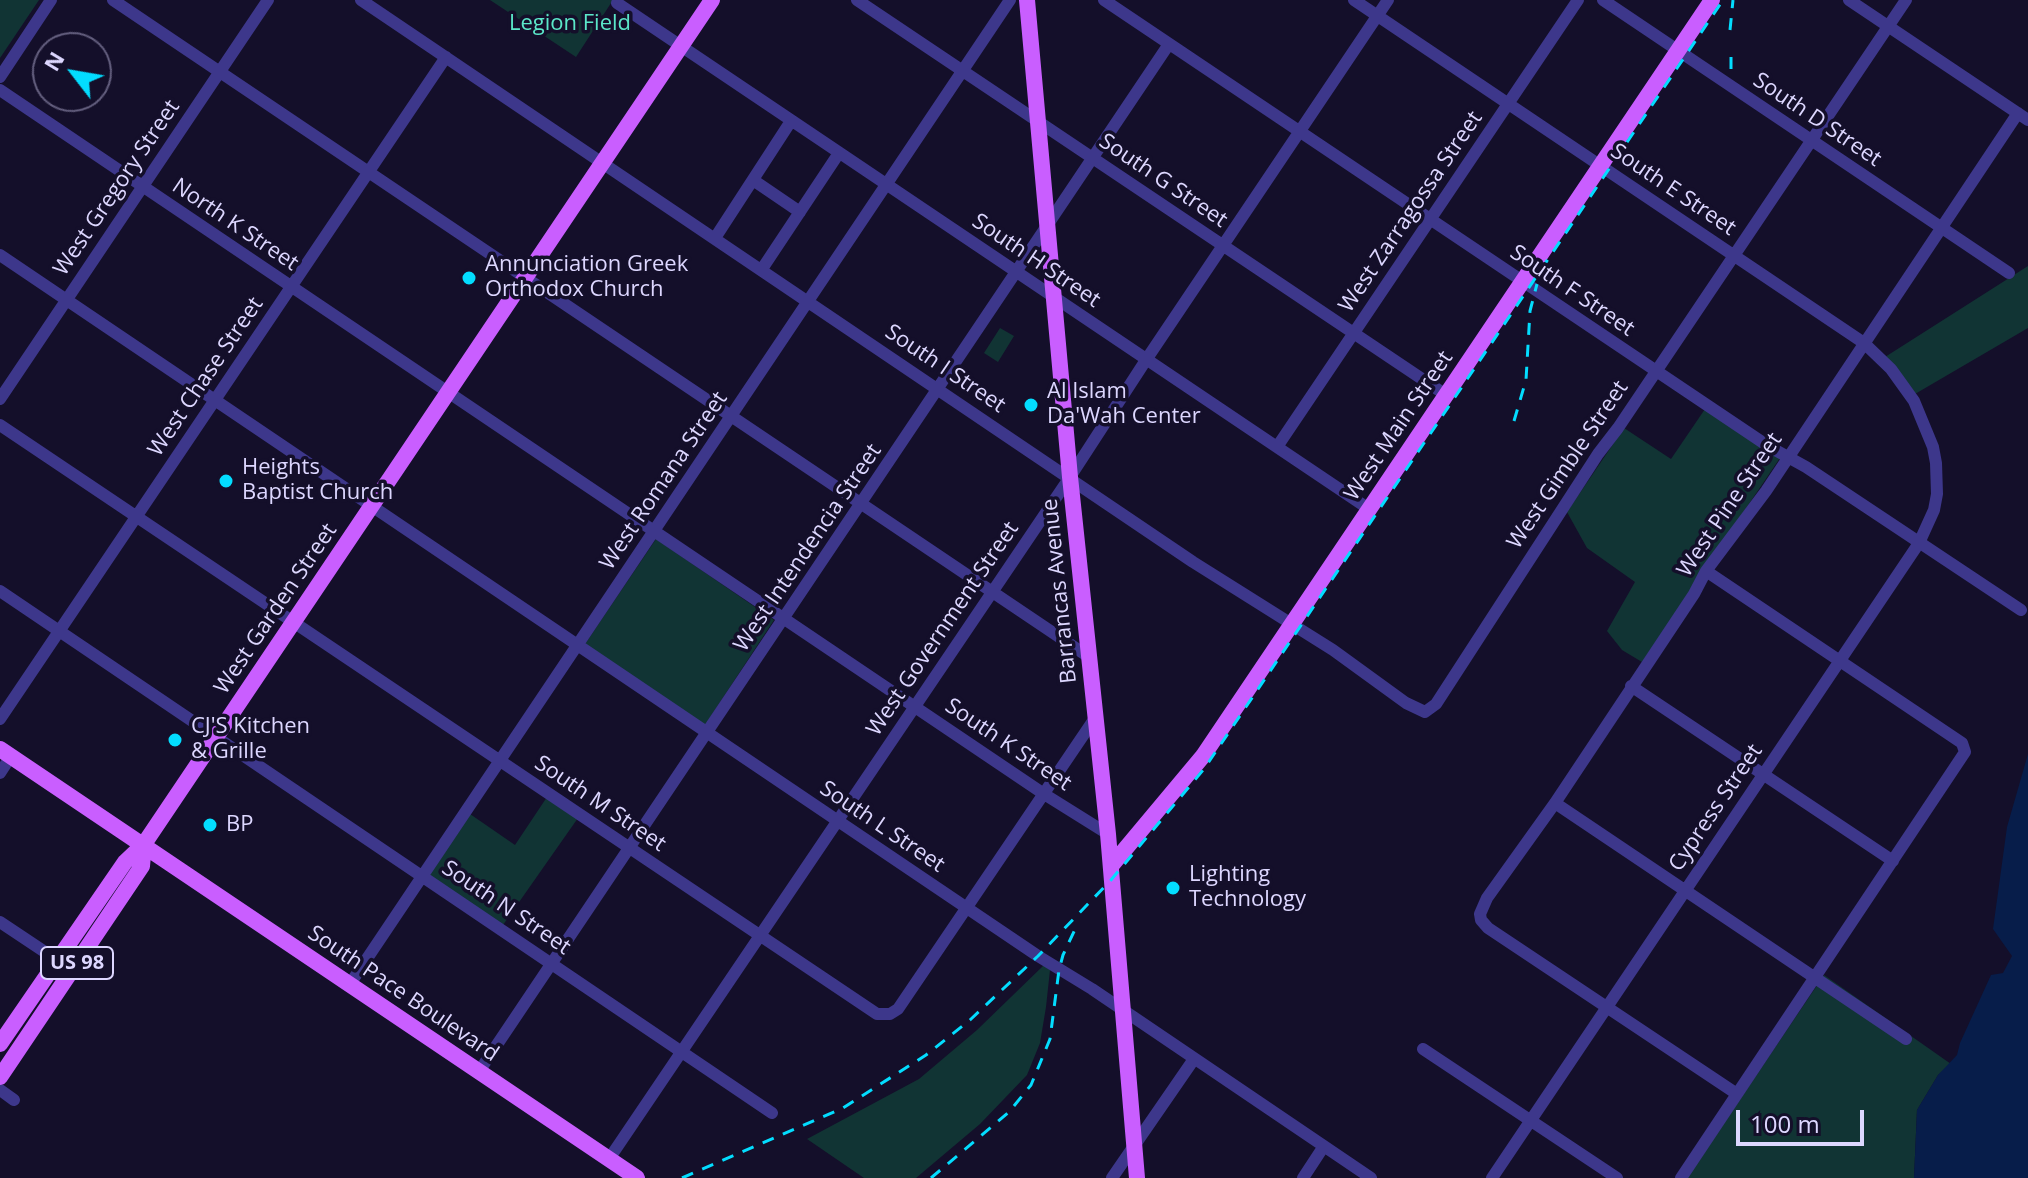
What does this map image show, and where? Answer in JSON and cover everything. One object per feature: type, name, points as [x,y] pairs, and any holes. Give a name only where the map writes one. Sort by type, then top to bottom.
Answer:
[{"type":"main road","name":"West Garden Street","points":[[144,844],[712,0]]},
{"type":"main road","name":"Barrancas Avenue","points":[[1027,0],[1070,477],[1111,866],[1137,1178]]},
{"type":"main road","name":"West Main Street","points":[[1111,866],[1194,769],[1712,0]]},
{"type":"main road","name":"South Pace Boulevard","points":[[6,753],[637,1178]]},
{"type":"main road","name":"US 98","points":[[0,1044],[125,862],[144,844]]},
{"type":"main road","name":"US 98","points":[[0,1077],[142,866],[144,844]]},
{"type":"street","points":[[0,77],[51,0]]},
{"type":"street","points":[[113,0],[1089,657]]},
{"type":"street","name":"West Gregory Street","points":[[0,399],[268,0]]},
{"type":"street","name":"South I Street","points":[[361,0],[1291,626],[1333,650],[1406,703],[1425,712]]},
{"type":"street","name":"South G Street","points":[[857,0],[1446,395]]},
{"type":"street","name":"West Romana Street","points":[[350,984],[1010,0]]},
{"type":"street","name":"South F Street","points":[[1104,0],[1522,282],[2021,610]]},
{"type":"street","name":"South E Street","points":[[1354,0],[1864,343],[1904,385],[1933,447]]},
{"type":"street","name":"West Government Street","points":[[609,1159],[1388,0]]},
{"type":"street","name":"West Zarragossa Street","points":[[1277,447],[1578,0]]},
{"type":"street","name":"South D Street","points":[[1603,0],[2009,273]]},
{"type":"street","points":[[1849,0],[2023,117]]},
{"type":"street","name":"West Gimble Street","points":[[1425,712],[1436,704],[1598,454],[1906,0]]},
{"type":"street","name":"South H Street","points":[[617,3],[1369,509]]},
{"type":"street","name":"West Intendencia Street","points":[[478,1073],[1169,44]]},
{"type":"street","name":"West Chase Street","points":[[0,719],[446,57]]},
{"type":"street","name":"North K Street","points":[[0,90],[449,393]]},
{"type":"street","name":"West Pine Street","points":[[1607,1006],[1481,920],[1480,914],[1487,898],[1555,803],[1694,594],[1706,571],[1766,491],[1941,228],[2023,117]]},
{"type":"street","points":[[715,238],[791,121]]},
{"type":"street","points":[[762,269],[839,153]]},
{"type":"street","points":[[753,180],[800,212]]},
{"type":"street","name":"South L Street","points":[[0,255],[1371,1178]]},
{"type":"street","name":"South K Street","points":[[449,393],[1108,834]]},
{"type":"street","name":"South M Street","points":[[0,425],[877,1014],[886,1015],[898,1009],[967,908]]},
{"type":"street","name":"Cypress Street","points":[[1492,1178],[1919,543],[1929,523],[1937,494],[1938,477],[1933,447]]},
{"type":"street","points":[[1681,1178],[1964,757],[1964,747],[1706,571]]},
{"type":"street","name":"South N Street","points":[[0,591],[772,1113]]},
{"type":"street","points":[[1631,686],[1893,861]]},
{"type":"street","points":[[967,908],[1095,718]]},
{"type":"street","points":[[0,773],[6,753]]},
{"type":"street","points":[[1555,803],[1906,1039]]},
{"type":"street","points":[[0,922],[72,970]]},
{"type":"street","points":[[1607,1006],[1737,1094]]},
{"type":"street","points":[[1423,1049],[1617,1178]]},
{"type":"street","points":[[1112,1178],[1194,1059]]},
{"type":"street","points":[[0,1090],[14,1100]]},
{"type":"street","points":[[1303,1178],[1324,1146]]},
{"type":"green space","points":[[0,0],[39,0],[0,58]]},
{"type":"green space","name":"Legion Field","points":[[490,0],[613,0],[576,57]]},
{"type":"green space","points":[[2028,266],[2028,328],[1915,394],[1885,357]]},
{"type":"green space","points":[[1000,328],[1014,336],[998,362],[984,353]]},
{"type":"green space","points":[[1705,409],[1780,458],[1642,662],[1622,650],[1607,631],[1635,582],[1587,548],[1567,512],[1624,428],[1671,459]]},
{"type":"green space","points":[[656,539],[774,620],[705,725],[585,644]]},
{"type":"green space","points":[[547,797],[578,818],[503,925],[428,875],[470,814],[515,845]]},
{"type":"green space","points":[[1044,965],[1050,970],[1046,1007],[1040,1043],[1027,1075],[980,1124],[916,1178],[864,1178],[807,1139],[919,1079],[977,1030]]},
{"type":"green space","points":[[1824,975],[1951,1064],[1938,1075],[1917,1110],[1914,1178],[1687,1178]]},
{"type":"water","points":[[2028,754],[2028,1178],[1914,1178],[1917,1110],[1938,1075],[1957,1055],[1991,975],[2003,973],[2012,956],[1993,929],[2007,827]]},
{"type":"railway","points":[[682,1178],[843,1108],[926,1055],[970,1020],[1038,956],[1111,880],[1204,769],[1723,0]]},
{"type":"railway","points":[[1730,30],[1733,0]]},
{"type":"railway","points":[[1731,57],[1731,71]]},
{"type":"railway","points":[[1514,421],[1526,380],[1530,311],[1537,284]]},
{"type":"railway","points":[[931,1178],[1009,1112],[1031,1085],[1050,1039],[1063,955],[1078,923]]},
{"type":"place","name":"Annunciation Greek Orthodox Church","points":[[469,278]]},
{"type":"place","name":"Al Islam Da'Wah Center","points":[[1031,405]]},
{"type":"place","name":"Heights Baptist Church","points":[[226,481]]},
{"type":"place","name":"CJ'S Kitchen & Grille","points":[[175,740]]},
{"type":"place","name":"BP","points":[[210,825]]},
{"type":"place","name":"Lighting Technology","points":[[1173,888]]}]
